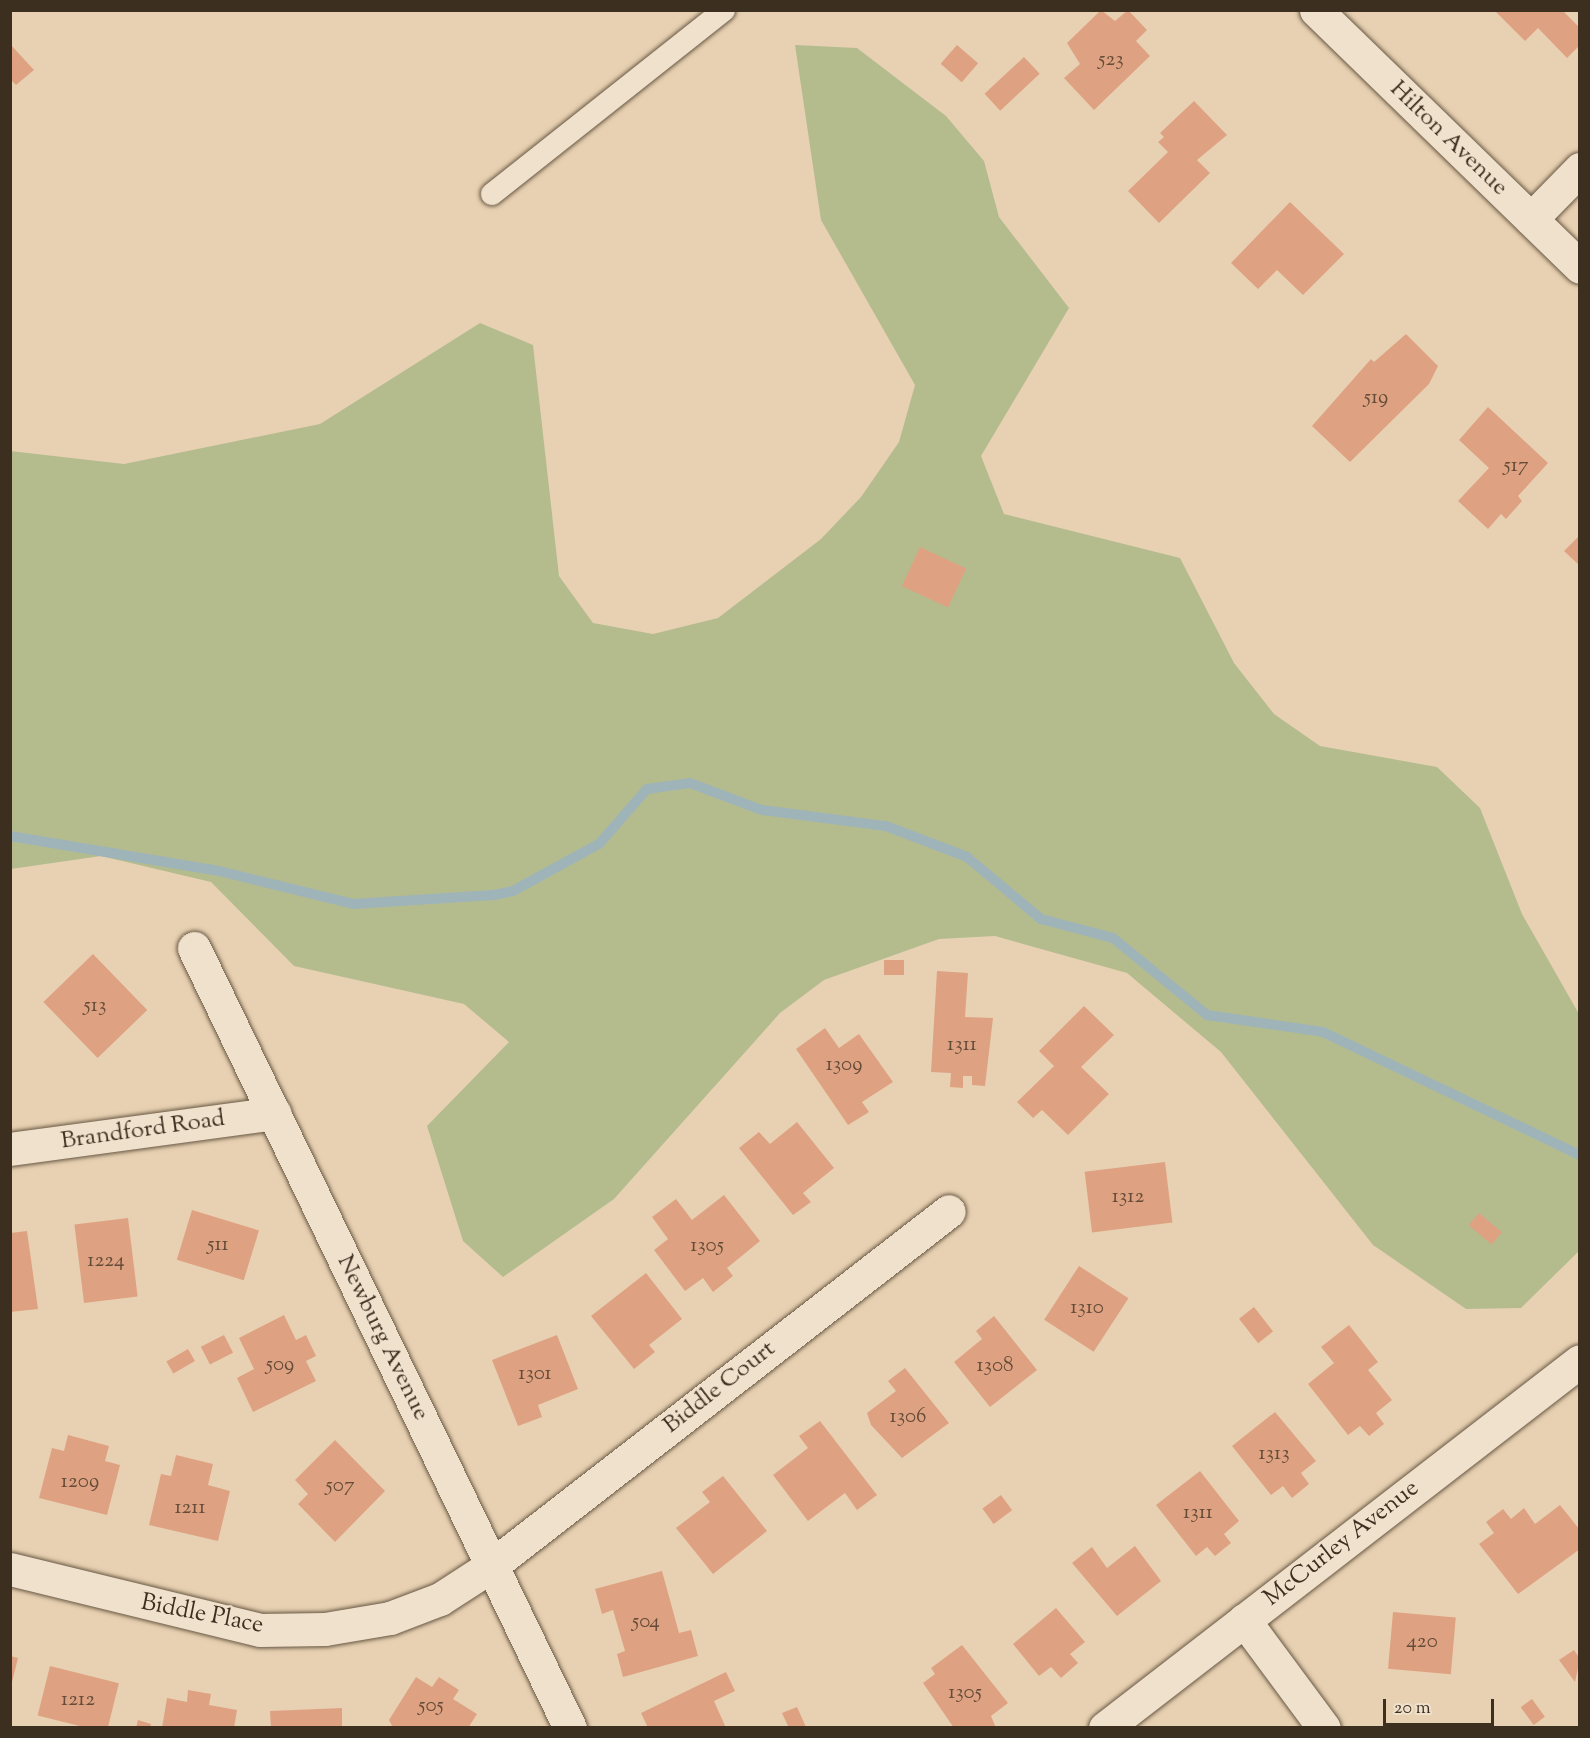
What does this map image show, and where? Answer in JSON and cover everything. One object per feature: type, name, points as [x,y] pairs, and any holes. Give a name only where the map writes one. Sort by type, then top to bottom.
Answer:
[{"type":"street","name":"Hilton Avenue","points":[[1316,10],[1580,267]]},
{"type":"street","points":[[1531,219],[1580,169]]},
{"type":"street","name":"Newburg Avenue","points":[[194,948],[570,1728]]},
{"type":"street","name":"Brandford Road","points":[[10,1149],[275,1113]]},
{"type":"street","name":"Biddle Court","points":[[491,1566],[949,1211]]},
{"type":"street","name":"McCurley Avenue","points":[[1105,1728],[1580,1360]]},
{"type":"street","name":"Biddle Place","points":[[10,1569],[260,1630],[325,1629],[390,1618],[440,1599],[491,1566]]},
{"type":"street","points":[[1245,1620],[1324,1728]]},
{"type":"lane","points":[[492,194],[724,10]]},
{"type":"green space","points":[[795,45],[857,48],[946,116],[984,161],[999,217],[1069,308],[981,456],[1004,514],[1180,558],[1234,663],[1274,714],[1320,746],[1437,767],[1480,808],[1522,914],[1579,1014],[1579,1251],[1521,1308],[1466,1309],[1373,1245],[1221,1052],[1127,973],[995,936],[939,939],[824,980],[780,1013],[614,1199],[503,1277],[463,1241],[427,1126],[509,1042],[464,1004],[294,966],[211,882],[101,856],[11,869],[10,451],[124,464],[320,424],[480,323],[533,345],[559,576],[593,623],[653,634],[718,618],[821,539],[861,497],[899,442],[915,385],[821,220]]},
{"type":"building","points":[[1101,10],[1115,21],[1128,10],[1147,30],[1136,41],[1150,56],[1094,110],[1064,78],[1080,64],[1067,43]]},
{"type":"building","points":[[1494,10],[1562,10],[1580,28],[1580,45],[1567,58],[1538,28],[1525,41]]},
{"type":"building","points":[[10,44],[34,70],[16,85],[10,79]]},
{"type":"building","points":[[957,45],[978,63],[962,82],[941,64]]},
{"type":"building","points":[[1024,57],[1040,74],[1000,111],[985,94]]},
{"type":"building","points":[[1194,101],[1227,135],[1197,160],[1210,173],[1159,223],[1128,191],[1168,152],[1158,142],[1164,137],[1160,133]]},
{"type":"building","points":[[1290,202],[1344,254],[1303,295],[1277,270],[1258,289],[1231,263]]},
{"type":"building","points":[[1406,334],[1438,366],[1429,384],[1350,462],[1312,426],[1371,359],[1374,362]]},
{"type":"building","points":[[1488,407],[1548,463],[1518,496],[1522,501],[1506,519],[1501,514],[1488,529],[1458,501],[1489,468],[1459,440]]},
{"type":"building","points":[[1580,535],[1580,566],[1564,551]]},
{"type":"building","points":[[920,547],[966,569],[948,608],[902,586]]},
{"type":"building","points":[[93,954],[147,1010],[98,1058],[43,1002]]},
{"type":"building","points":[[884,960],[904,960],[904,975],[884,975]]},
{"type":"building","points":[[937,971],[968,973],[965,1017],[993,1018],[985,1086],[972,1085],[972,1076],[963,1076],[963,1088],[950,1087],[951,1073],[931,1072]]},
{"type":"building","points":[[1084,1006],[1114,1035],[1081,1067],[1109,1094],[1068,1135],[1042,1110],[1033,1118],[1017,1102],[1054,1066],[1039,1051]]},
{"type":"building","points":[[825,1028],[839,1048],[859,1034],[893,1082],[862,1102],[869,1112],[848,1125],[796,1049]]},
{"type":"building","points":[[797,1122],[834,1168],[803,1193],[811,1202],[793,1215],[739,1148],[759,1132],[770,1144]]},
{"type":"building","points":[[1165,1162],[1172,1223],[1092,1232],[1085,1172]]},
{"type":"building","points":[[724,1195],[760,1241],[727,1268],[733,1276],[713,1292],[703,1278],[685,1291],[654,1250],[668,1239],[652,1217],[676,1199],[692,1220]]},
{"type":"building","points":[[192,1210],[259,1230],[244,1280],[177,1260]]},
{"type":"building","points":[[1479,1213],[1502,1232],[1492,1245],[1469,1225]]},
{"type":"building","points":[[128,1218],[138,1296],[84,1303],[74,1225]]},
{"type":"building","points":[[27,1231],[38,1309],[10,1312],[10,1233]]},
{"type":"building","points":[[1079,1266],[1128,1298],[1094,1352],[1044,1320]]},
{"type":"building","points":[[646,1273],[682,1319],[649,1345],[655,1352],[634,1369],[591,1316]]},
{"type":"building","points":[[1254,1307],[1273,1331],[1258,1343],[1239,1319]]},
{"type":"building","points":[[284,1315],[296,1340],[306,1335],[316,1356],[306,1361],[316,1381],[253,1412],[237,1378],[254,1369],[239,1338]]},
{"type":"building","points":[[994,1316],[1037,1370],[990,1407],[954,1362],[982,1339],[976,1331]]},
{"type":"building","points":[[1349,1325],[1378,1362],[1368,1370],[1392,1400],[1376,1413],[1384,1424],[1369,1436],[1360,1426],[1348,1435],[1308,1384],[1334,1363],[1321,1347]]},
{"type":"building","points":[[224,1335],[233,1353],[210,1365],[201,1347]]},
{"type":"building","points":[[557,1335],[578,1389],[538,1405],[542,1417],[518,1426],[492,1360]]},
{"type":"building","points":[[188,1349],[195,1361],[173,1374],[166,1362]]},
{"type":"building","points":[[905,1368],[949,1423],[902,1458],[871,1425],[867,1413],[896,1391],[888,1381]]},
{"type":"building","points":[[1275,1412],[1316,1461],[1301,1473],[1309,1484],[1292,1498],[1283,1486],[1271,1495],[1232,1446]]},
{"type":"building","points":[[820,1421],[877,1495],[857,1510],[845,1493],[808,1521],[773,1475],[808,1448],[799,1436]]},
{"type":"building","points":[[68,1435],[109,1446],[105,1461],[120,1465],[107,1515],[39,1498],[52,1448],[64,1451]]},
{"type":"building","points":[[335,1440],[385,1491],[335,1542],[298,1504],[308,1494],[295,1480]]},
{"type":"building","points":[[176,1455],[213,1464],[208,1485],[230,1491],[218,1541],[149,1525],[161,1474],[171,1476]]},
{"type":"building","points":[[1200,1471],[1239,1521],[1224,1534],[1231,1543],[1215,1556],[1207,1547],[1196,1556],[1156,1505]]},
{"type":"building","points":[[723,1476],[767,1531],[713,1574],[676,1528],[710,1502],[702,1492]]},
{"type":"building","points":[[1001,1495],[1012,1510],[994,1524],[982,1509]]},
{"type":"building","points":[[1560,1505],[1580,1530],[1580,1549],[1518,1594],[1479,1544],[1494,1533],[1486,1522],[1503,1509],[1511,1519],[1524,1508],[1535,1524]]},
{"type":"building","points":[[1135,1546],[1161,1581],[1117,1616],[1072,1563],[1092,1547],[1107,1568]]},
{"type":"building","points":[[662,1571],[679,1633],[691,1630],[698,1656],[623,1677],[617,1654],[625,1651],[613,1610],[602,1614],[595,1589]]},
{"type":"building","points":[[1056,1608],[1085,1642],[1070,1654],[1078,1663],[1061,1678],[1051,1667],[1039,1676],[1013,1644]]},
{"type":"building","points":[[1393,1612],[1456,1617],[1451,1674],[1388,1669]]},
{"type":"building","points":[[962,1645],[1008,1703],[991,1716],[996,1728],[954,1728],[923,1683],[935,1674],[931,1668]]},
{"type":"building","points":[[1574,1650],[1580,1659],[1575,1682],[1559,1660]]},
{"type":"building","points":[[10,1656],[18,1658],[11,1686],[10,1686]]},
{"type":"building","points":[[50,1666],[119,1683],[108,1728],[88,1728],[38,1715]]},
{"type":"building","points":[[726,1672],[735,1691],[714,1701],[726,1728],[648,1728],[641,1713]]},
{"type":"building","points":[[416,1677],[432,1687],[439,1677],[459,1690],[453,1699],[477,1714],[468,1728],[393,1728],[389,1720]]},
{"type":"building","points":[[188,1690],[211,1694],[209,1705],[237,1710],[234,1728],[162,1728],[167,1698],[187,1702]]},
{"type":"building","points":[[1532,1699],[1545,1717],[1534,1725],[1521,1707]]},
{"type":"building","points":[[797,1707],[806,1727],[789,1728],[782,1713]]},
{"type":"building","points":[[342,1708],[342,1728],[271,1728],[270,1711]]},
{"type":"building","points":[[138,1720],[151,1724],[150,1728],[136,1728]]},
{"type":"waterway","points":[[10,836],[219,871],[353,904],[494,895],[513,891],[599,844],[647,789],[690,783],[762,810],[886,826],[967,857],[1041,919],[1113,938],[1207,1015],[1323,1032],[1580,1155]]}]
